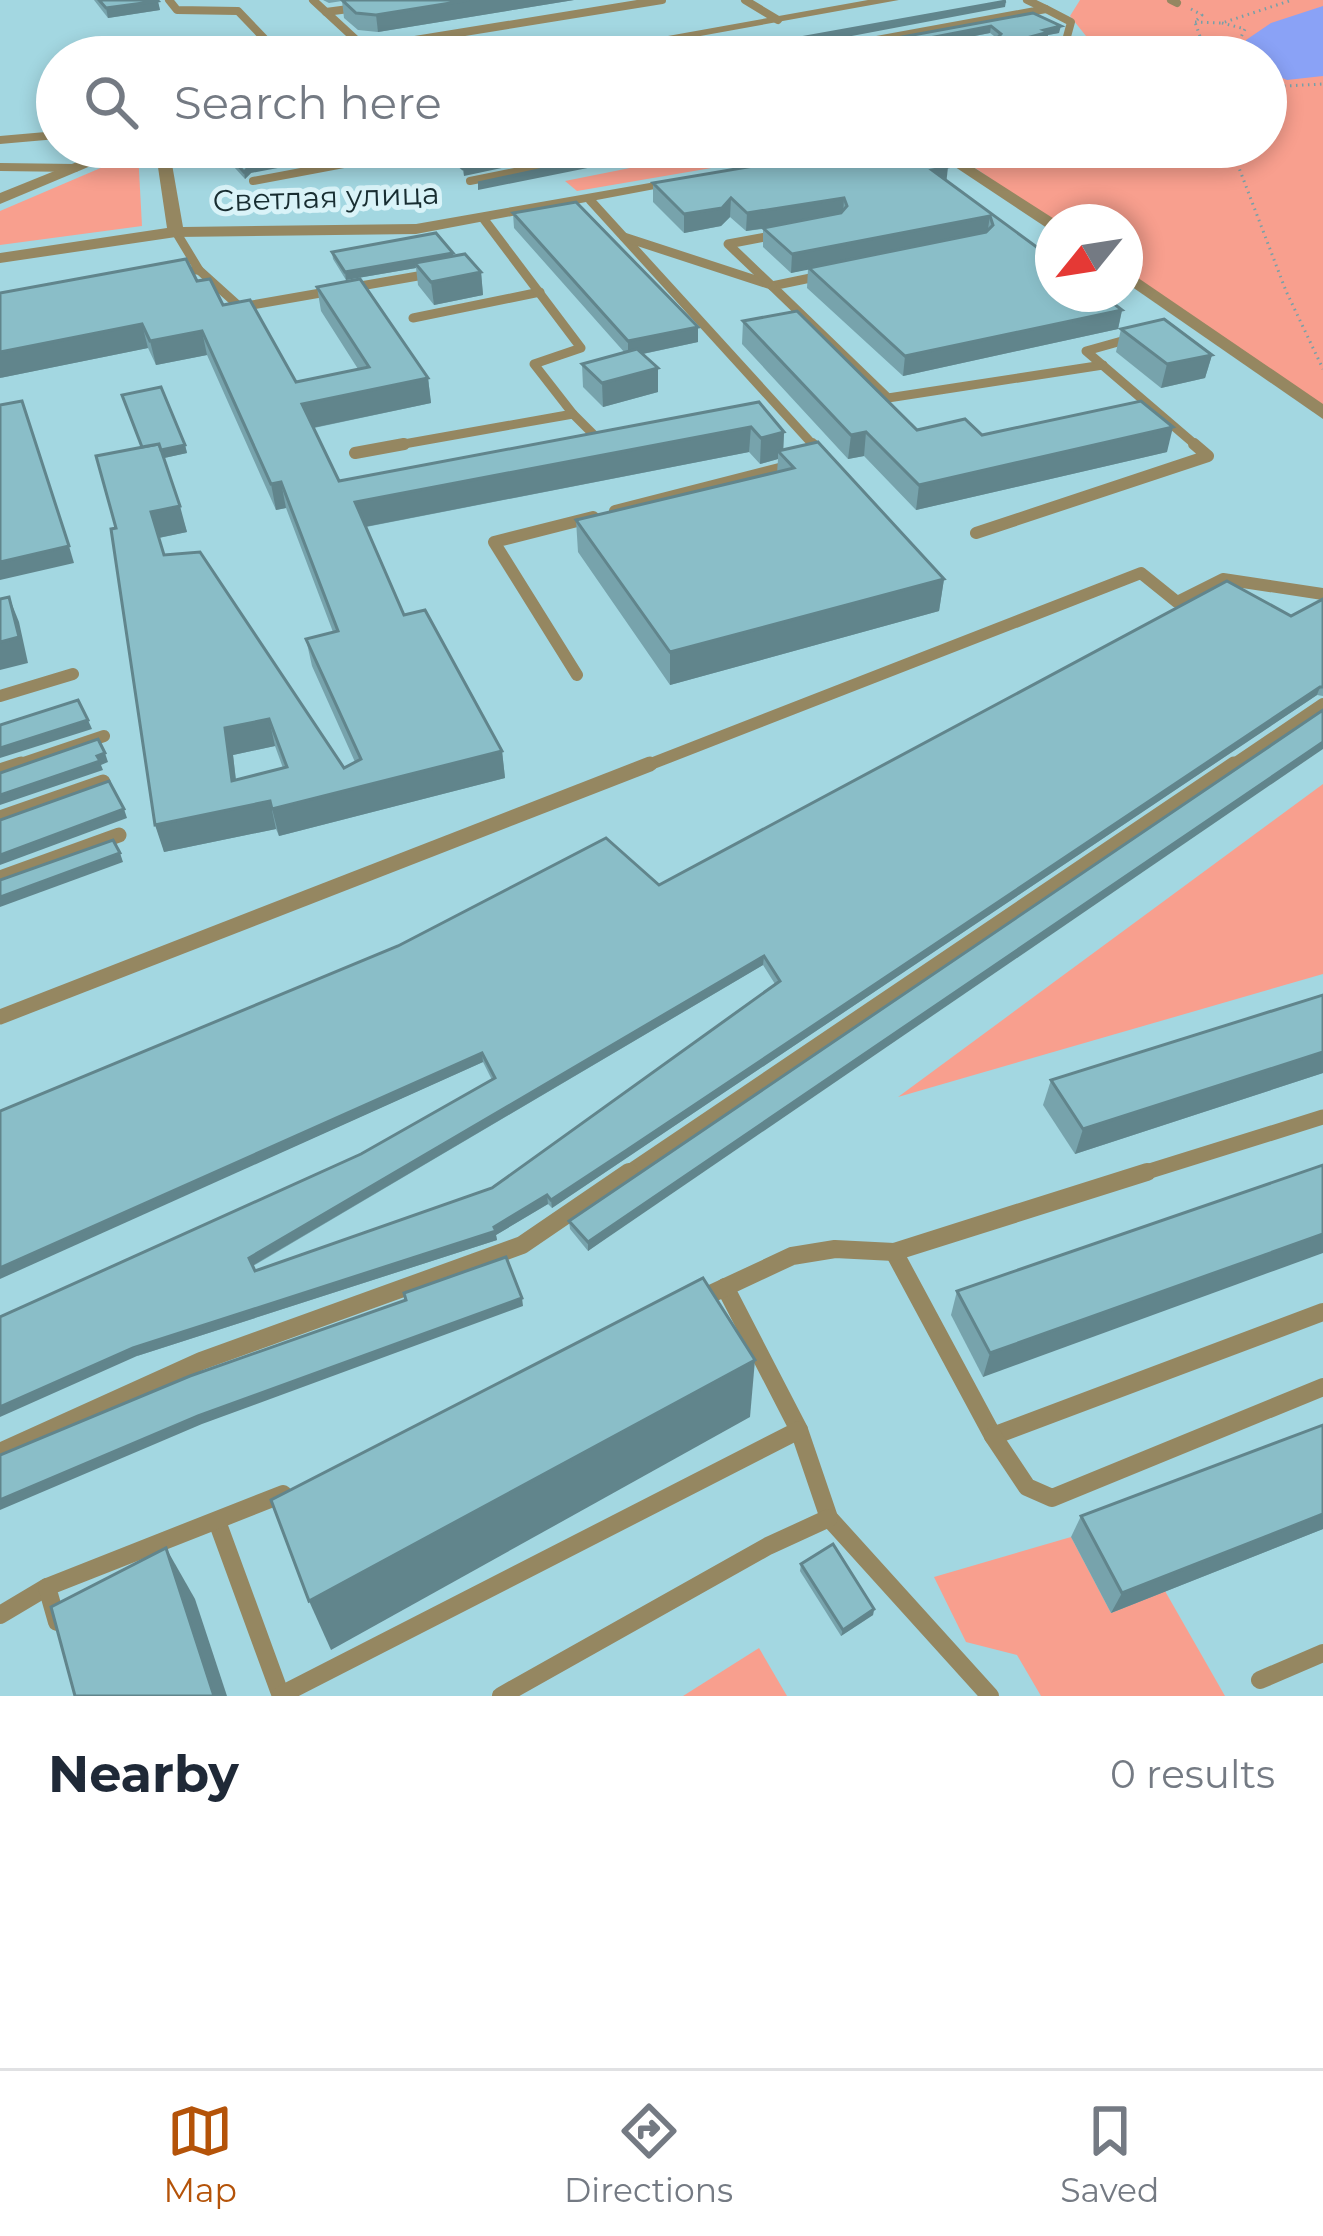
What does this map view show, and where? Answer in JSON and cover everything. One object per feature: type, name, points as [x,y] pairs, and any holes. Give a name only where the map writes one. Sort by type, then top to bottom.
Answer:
[{"type":"street","points":[[683,36],[892,0]]},
{"type":"street","points":[[0,140],[36,137]]},
{"type":"street","points":[[0,200],[75,168]]},
{"type":"street","points":[[165,168],[176,232]]},
{"type":"street","points":[[965,168],[1035,213]]},
{"type":"street","name":"Светлая улица","points":[[0,258],[176,232],[416,229],[704,178]]},
{"type":"street","points":[[1143,287],[1323,412]]},
{"type":"lane","points":[[169,0],[177,10],[238,10],[262,36]]},
{"type":"lane","points":[[313,0],[352,36]]},
{"type":"lane","points":[[439,36],[662,0]]},
{"type":"lane","points":[[745,0],[778,20]]},
{"type":"lane","points":[[1028,0],[1071,22],[1067,36]]},
{"type":"lane","points":[[326,12],[365,6]]},
{"type":"lane","points":[[899,36],[1046,9]]},
{"type":"lane","points":[[0,166],[36,167]]},
{"type":"lane","points":[[254,181],[323,168]]},
{"type":"lane","points":[[470,181],[535,168]]},
{"type":"lane","points":[[590,200],[841,475]]},
{"type":"lane","points":[[483,218],[581,348],[534,364],[596,437],[616,433]]},
{"type":"lane","points":[[793,231],[728,244],[888,398],[1103,365]]},
{"type":"lane","points":[[176,232],[199,269],[240,307],[448,271]]},
{"type":"lane","points":[[624,237],[772,286],[842,271]]},
{"type":"lane","points":[[177,274],[199,269]]},
{"type":"lane","points":[[413,318],[539,292]]},
{"type":"lane","points":[[1172,328],[1193,322]]},
{"type":"lane","points":[[976,533],[1208,456],[1086,351],[1150,333]]},
{"type":"lane","points":[[356,453],[573,414]]},
{"type":"lane","points":[[577,676],[494,542],[825,458]]},
{"type":"lane","points":[[0,1017],[1141,573],[1177,602],[1222,579],[1323,593]]},
{"type":"lane","points":[[0,696],[73,674]]},
{"type":"lane","points":[[0,1452],[201,1360],[522,1245],[1323,704]]},
{"type":"lane","points":[[0,771],[104,736]]},
{"type":"lane","points":[[0,818],[104,782]]},
{"type":"lane","points":[[0,878],[119,835]]},
{"type":"lane","points":[[682,1307],[784,1254],[805,1250],[894,1252],[1323,1117]]},
{"type":"lane","points":[[894,1252],[993,1436],[1027,1487],[1052,1498],[1323,1387]]},
{"type":"lane","points":[[725,1286],[799,1430],[829,1518],[981,1692]]},
{"type":"lane","points":[[993,1436],[1323,1312]]},
{"type":"lane","points":[[218,1524],[281,1695],[799,1430]]},
{"type":"lane","points":[[0,1615],[47,1587],[218,1524],[302,1486]]},
{"type":"lane","points":[[501,1696],[768,1546],[829,1518]]},
{"type":"lane","points":[[47,1587],[65,1652]]},
{"type":"lane","points":[[1260,1680],[1323,1653]]},
{"type":"path","points":[[1222,22],[1292,0]]},
{"type":"path","points":[[1174,1],[1202,15],[1195,22]]},
{"type":"path","points":[[1195,22],[1222,22],[1245,29],[1242,36]]},
{"type":"path","points":[[1195,22],[1200,36]]},
{"type":"path","points":[[1287,86],[1323,84]]},
{"type":"path","points":[[1239,168],[1286,291],[1323,369]]},
{"type":"shaded area","points":[[1080,0],[1323,0],[1323,407],[1143,285],[1143,204],[1035,204],[1035,210],[975,168],[1287,168],[1287,36],[1086,36],[1070,16]]},
{"type":"shaded area","points":[[101,168],[139,168],[142,226],[0,245],[0,211]]},
{"type":"shaded area","points":[[630,168],[711,168],[577,191],[565,181]]},
{"type":"shaded area","points":[[1323,784],[1323,974],[898,1097]]},
{"type":"shaded area","points":[[1071,1537],[1111,1613],[1165,1591],[1225,1696],[1041,1696],[1017,1655],[966,1642],[934,1577]]},
{"type":"shaded area","points":[[759,1648],[787,1696],[683,1696]]},
{"type":"water","points":[[1323,6],[1323,76],[1287,80],[1287,36],[1252,36],[1271,23]]},
{"type":"building","points":[[99,0],[157,0],[158,1],[106,8]]},
{"type":"building","points":[[342,0],[469,0],[376,15],[356,13]]},
{"type":"building","points":[[1006,1],[816,36],[810,36]]},
{"type":"building","points":[[1033,13],[1061,26],[1034,36],[999,36],[991,26],[939,36],[908,36]]},
{"type":"building","points":[[742,168],[943,168],[932,170],[1035,246],[1035,312],[1113,312],[905,356],[809,268],[986,232],[993,225],[990,216],[792,254],[763,228],[841,213],[847,206],[844,198],[747,213],[731,198],[722,208],[684,214],[653,183]]},
{"type":"building","points":[[576,202],[698,327],[628,341],[513,213]]},
{"type":"building","points":[[436,233],[453,253],[345,272],[332,252]]},
{"type":"building","points":[[465,254],[481,272],[431,282],[415,263]]},
{"type":"building","points":[[186,259],[197,281],[210,279],[223,305],[250,300],[296,382],[369,367],[317,287],[360,279],[428,378],[302,404],[339,481],[759,402],[784,432],[761,438],[751,427],[355,502],[404,615],[425,610],[502,751],[272,809],[270,801],[155,825],[111,529],[116,528],[96,456],[159,444],[180,506],[151,512],[164,555],[200,552],[344,768],[361,759],[306,639],[338,631],[281,482],[271,484],[202,331],[150,341],[142,324],[0,352],[0,293]],"holes":[[[269,719],[287,767],[232,781],[225,728]]]},
{"type":"building","points":[[797,311],[917,430],[965,419],[982,435],[1141,401],[1173,427],[919,485],[866,432],[851,435],[743,321]]},
{"type":"building","points":[[1164,319],[1212,355],[1167,364],[1121,329]]},
{"type":"building","points":[[637,349],[658,368],[602,383],[582,364]]},
{"type":"building","points":[[161,387],[185,445],[161,450],[159,444],[142,447],[122,395]]},
{"type":"building","points":[[22,401],[69,546],[0,562],[0,405]]},
{"type":"building","points":[[818,442],[944,579],[670,652],[576,520],[794,468],[778,451]]},
{"type":"building","points":[[1227,581],[1291,616],[1323,599],[1323,687],[551,1200],[547,1195],[494,1227],[496,1231],[133,1348],[0,1407],[0,1317],[361,1154],[495,1078],[482,1053],[0,1268],[0,1111],[398,946],[606,838],[659,885]],"holes":[[[764,956],[780,981],[492,1188],[255,1271],[249,1258]]]},
{"type":"building","points":[[9,597],[19,637],[0,642],[0,599]]},
{"type":"building","points":[[78,700],[88,720],[0,748],[0,725]]},
{"type":"building","points":[[1323,710],[1323,742],[588,1242],[569,1221]]},
{"type":"building","points":[[98,739],[105,753],[97,756],[100,761],[0,795],[0,773]]},
{"type":"building","points":[[109,781],[124,809],[0,855],[0,820]]},
{"type":"building","points":[[113,840],[120,853],[0,897],[0,880]]},
{"type":"building","points":[[1323,995],[1323,1052],[1083,1129],[1051,1080]]},
{"type":"building","points":[[1323,1165],[1323,1234],[990,1353],[957,1291]]},
{"type":"building","points":[[506,1257],[522,1298],[198,1416],[0,1500],[0,1455],[190,1376],[406,1300],[404,1293]]},
{"type":"building","points":[[703,1278],[755,1360],[309,1601],[271,1500]]},
{"type":"building","points":[[1323,1425],[1323,1514],[1122,1593],[1081,1516]]},
{"type":"building","points":[[833,1544],[874,1609],[843,1630],[801,1564]]},
{"type":"building","points":[[166,1548],[214,1696],[75,1696],[51,1607]]}]
